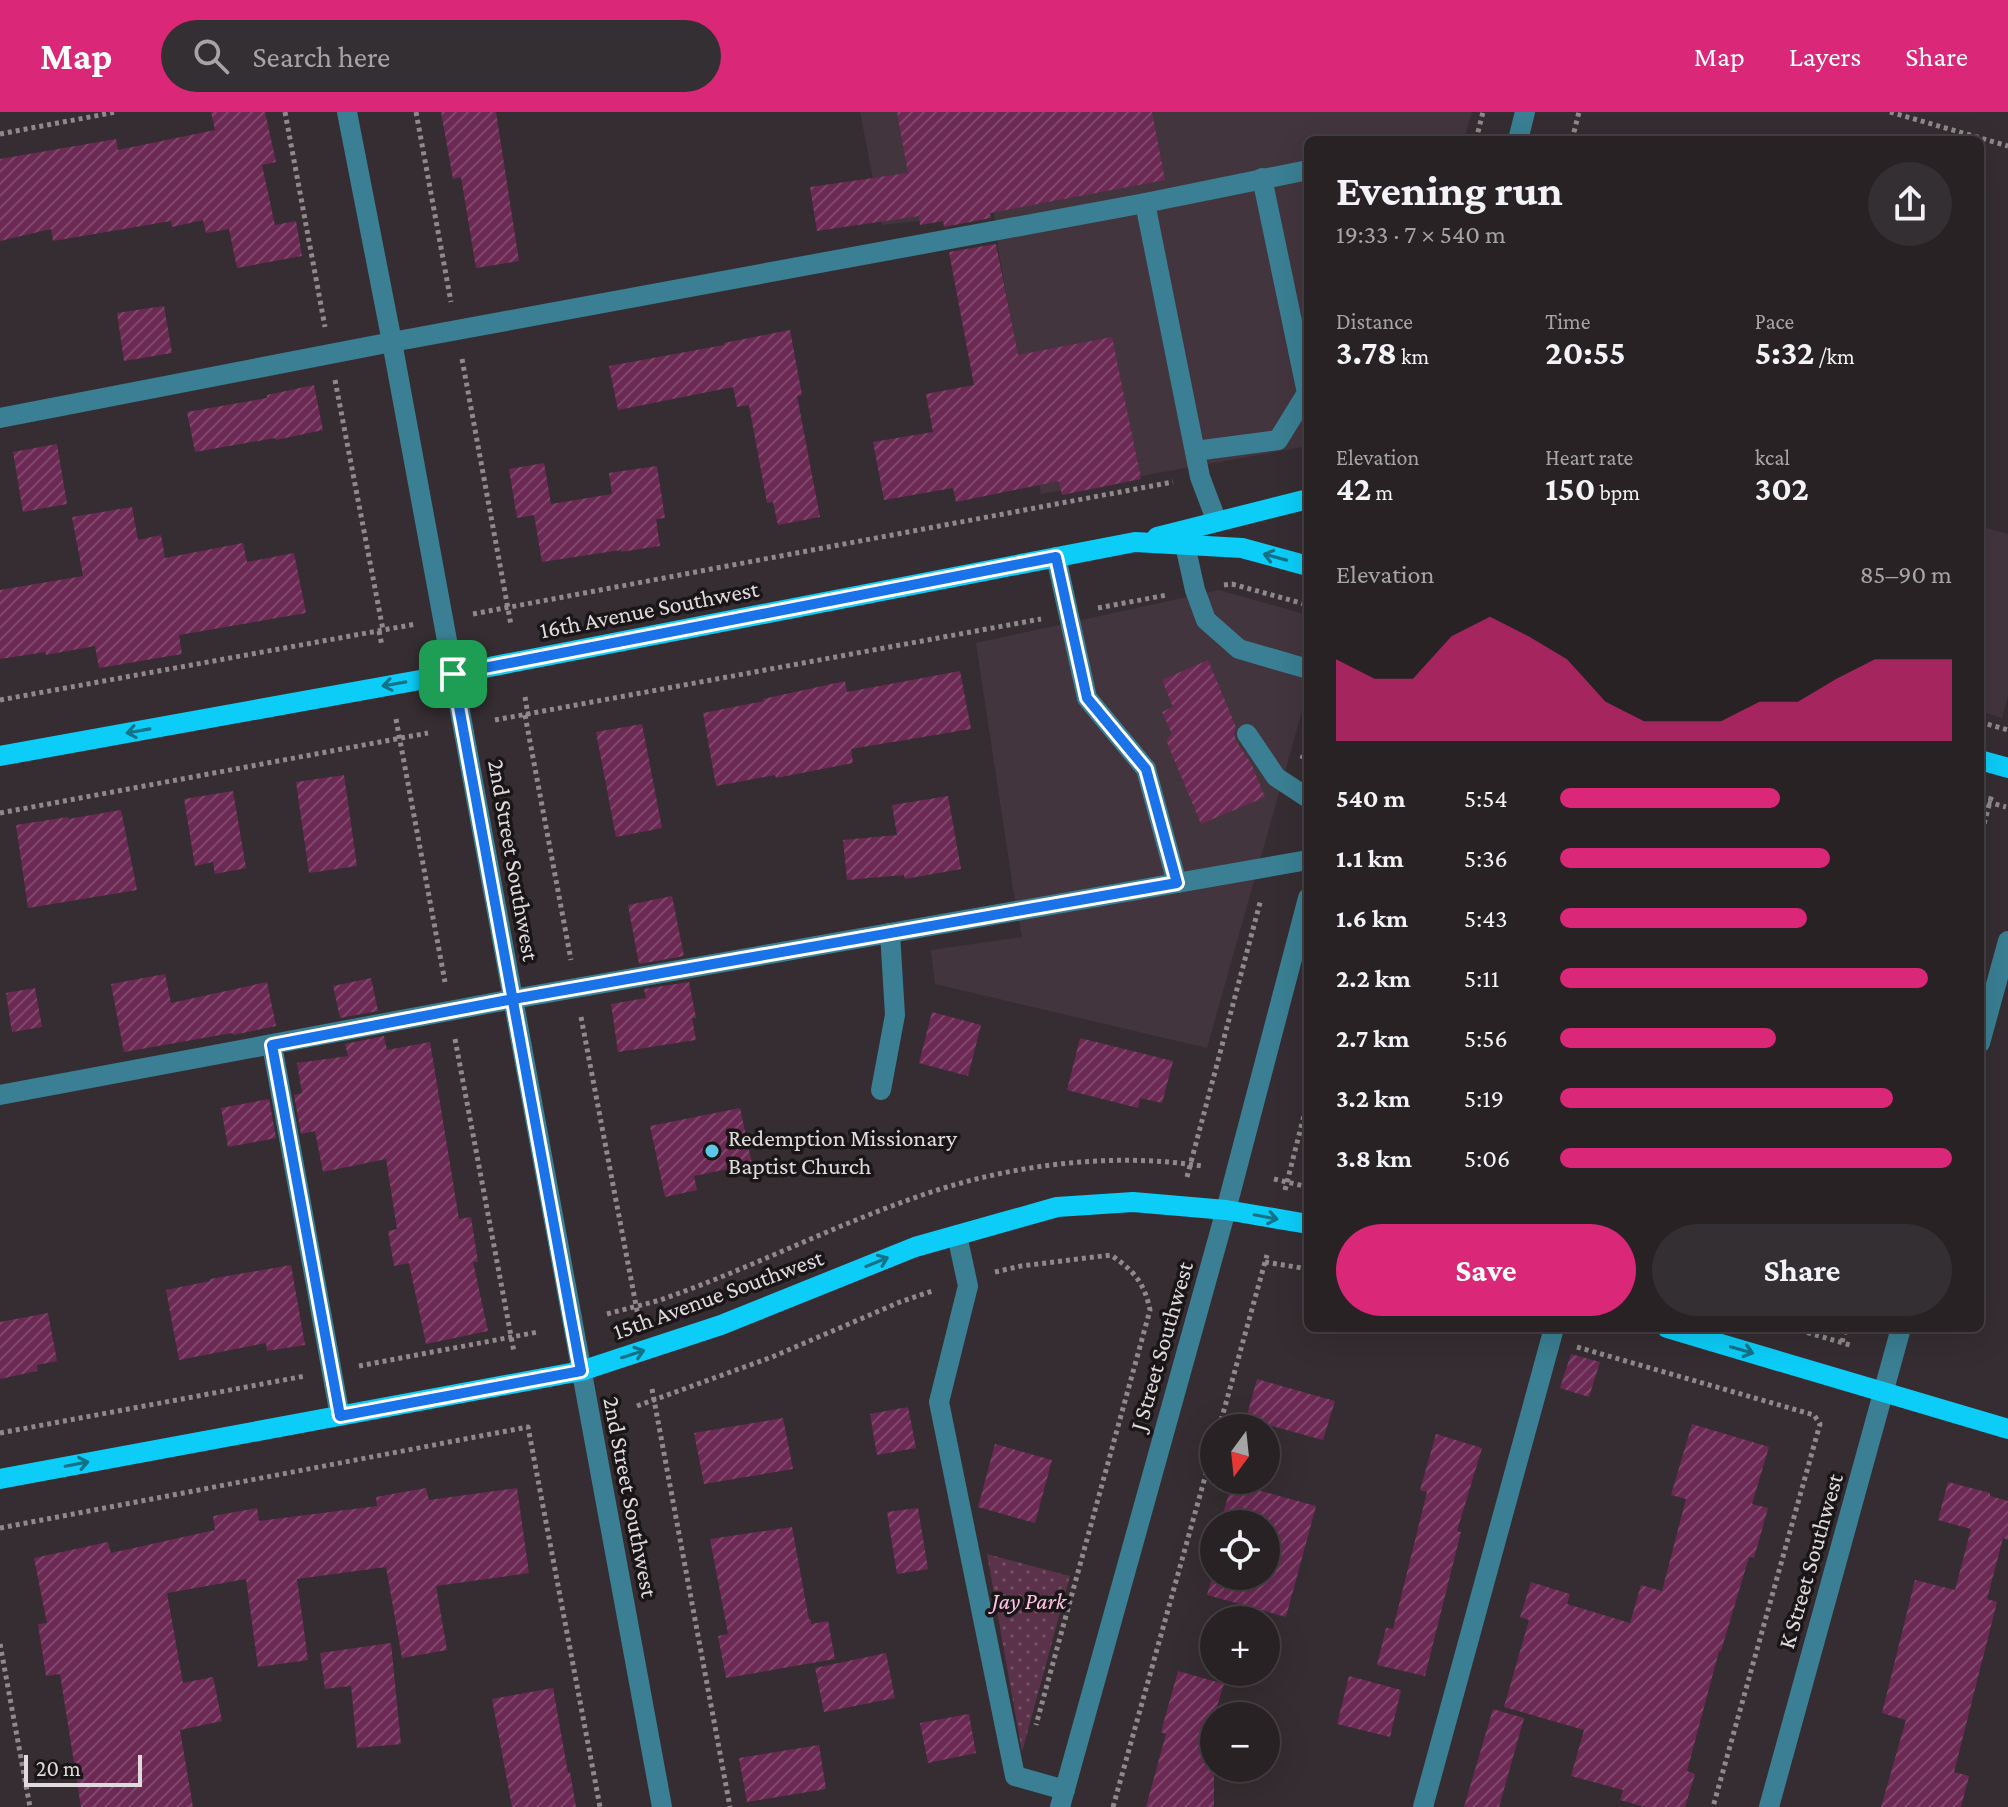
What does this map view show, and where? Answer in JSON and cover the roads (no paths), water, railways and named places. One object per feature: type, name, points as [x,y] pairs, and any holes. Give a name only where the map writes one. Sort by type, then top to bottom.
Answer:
[{"type":"main road","points":[[1135,542],[1304,500]]},
{"type":"main road","name":"16th Avenue Southwest","points":[[0,756],[453,674],[1135,542],[1242,548],[1304,565]]},
{"type":"main road","points":[[1984,761],[2008,768]]},
{"type":"main road","name":"15th Avenue Southwest","points":[[0,1479],[581,1371],[721,1325],[915,1247],[1057,1207],[1133,1202],[1226,1210],[1304,1223]]},
{"type":"main road","points":[[1681,1332],[2008,1429]]},
{"type":"street","name":"2nd Street Southwest","points":[[347,112],[662,1807]]},
{"type":"street","points":[[1519,136],[1525,112]]},
{"type":"street","points":[[0,418],[1304,171]]},
{"type":"street","points":[[1262,178],[1304,379]]},
{"type":"street","points":[[1145,203],[1200,477],[1217,522]]},
{"type":"street","points":[[1195,451],[1278,440],[1304,398]]},
{"type":"street","points":[[1185,545],[1195,590],[1206,620],[1239,649],[1304,668]]},
{"type":"street","points":[[1056,557],[1087,698],[1146,769],[1177,883]]},
{"type":"street","points":[[1247,734],[1276,777],[1301,793]]},
{"type":"street","points":[[0,1095],[513,999],[1304,861]]},
{"type":"street","name":"J Street Southwest","points":[[1062,1799],[1226,1210],[1304,913]]},
{"type":"street","points":[[881,1090],[895,1015],[890,933]]},
{"type":"street","points":[[1984,1028],[2008,941]]},
{"type":"street","points":[[272,1045],[340,1416]]},
{"type":"street","points":[[957,1235],[968,1286],[939,1402],[1015,1776],[1062,1799]]},
{"type":"street","name":"K Street Southwest","points":[[1769,1807],[1900,1332]]},
{"type":"street","points":[[1423,1807],[1552,1333]]},
{"type":"place","name":"Redemption Missionary Baptist Church","points":[[712,1151]]},
{"type":"park label","name":"Jay Park","points":[[1029,1600]]}]
